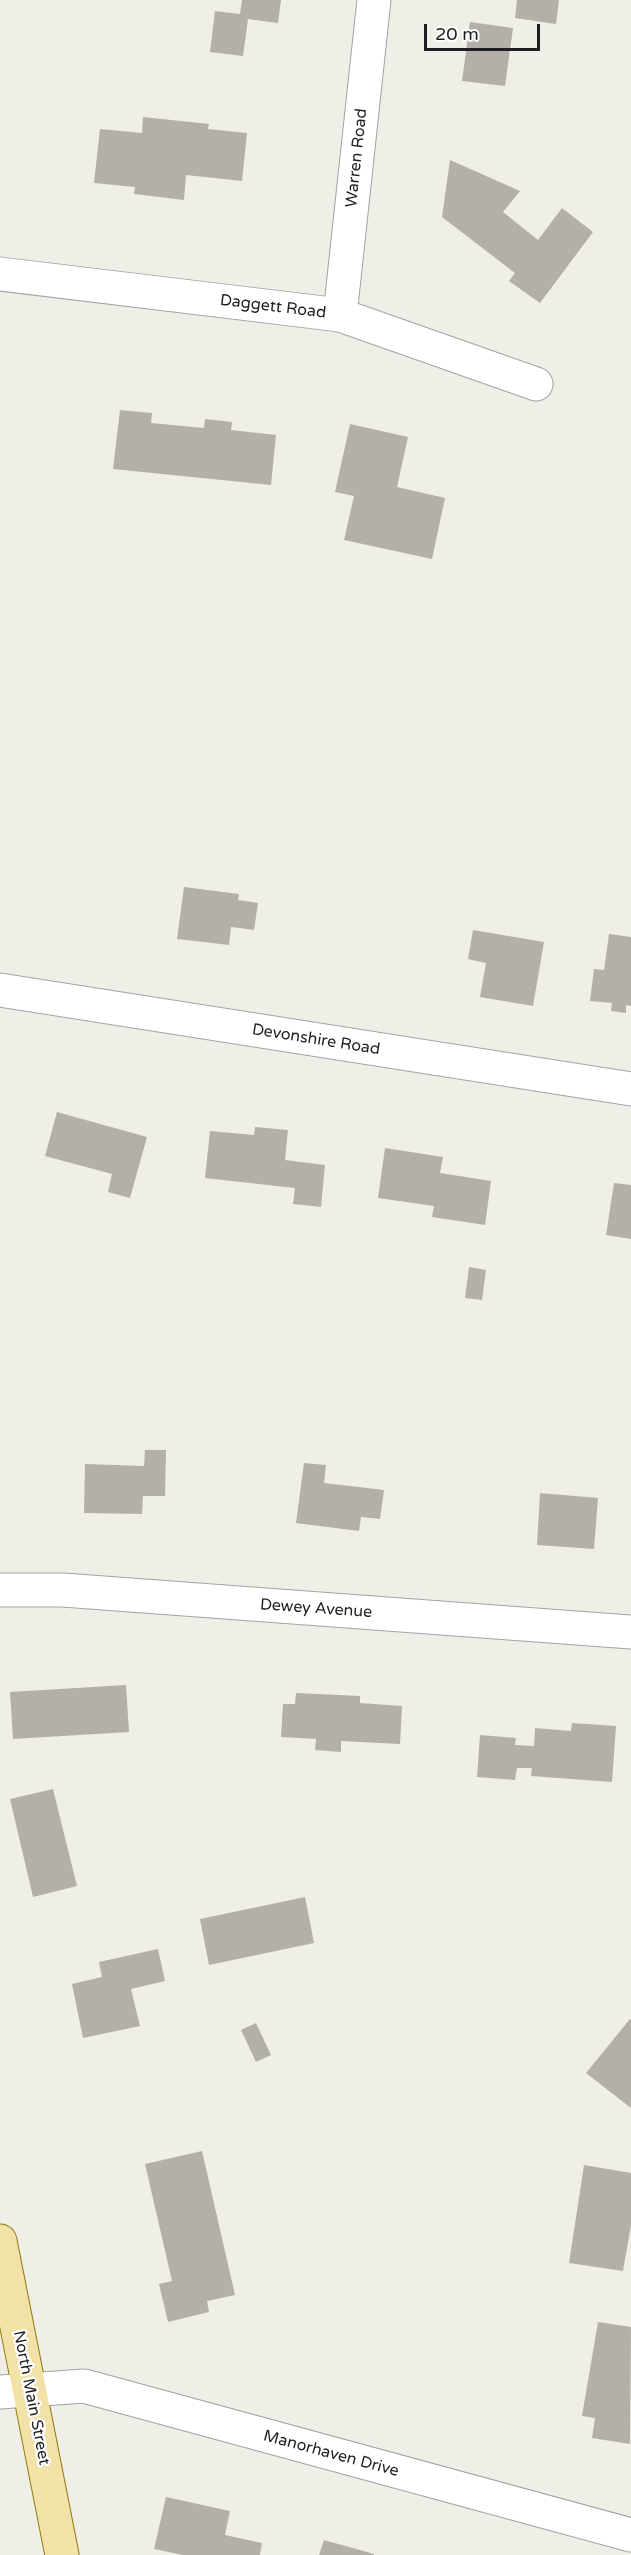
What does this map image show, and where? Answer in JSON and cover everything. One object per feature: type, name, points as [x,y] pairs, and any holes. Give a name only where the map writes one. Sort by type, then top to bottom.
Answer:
[{"type":"main road","name":"North Main Street","points":[[0,2241],[14,2390],[62,2555]]},
{"type":"street","name":"Warren Road","points":[[340,315],[374,0]]},
{"type":"street","name":"Daggett Road","points":[[0,274],[340,315],[536,384]]},
{"type":"street","name":"Devonshire Road","points":[[0,990],[631,1089]]},
{"type":"street","name":"Dewey Avenue","points":[[0,1590],[63,1590],[631,1632]]},
{"type":"street","name":"Manorhaven Drive","points":[[14,2390],[84,2386],[631,2535]]},
{"type":"building","points":[[242,0],[281,0],[278,23],[248,19],[243,56],[210,52],[215,11],[240,14]]},
{"type":"building","points":[[517,0],[559,0],[556,24],[515,18]]},
{"type":"building","points":[[470,22],[513,28],[505,86],[462,81]]},
{"type":"building","points":[[143,117],[209,124],[208,129],[247,133],[242,181],[186,175],[184,200],[134,194],[135,187],[94,183],[100,129],[142,133]]},
{"type":"building","points":[[450,160],[520,191],[503,212],[538,240],[562,208],[593,232],[540,303],[509,281],[515,273],[442,217]]},
{"type":"building","points":[[120,410],[152,413],[151,423],[204,428],[205,419],[232,422],[231,430],[276,435],[271,485],[113,469]]},
{"type":"building","points":[[350,424],[408,437],[397,487],[445,498],[432,559],[344,540],[354,496],[335,492]]},
{"type":"building","points":[[184,887],[239,894],[238,900],[258,903],[254,930],[231,927],[229,945],[177,939]]},
{"type":"building","points":[[473,930],[544,942],[533,1006],[480,997],[486,963],[468,959]]},
{"type":"building","points":[[609,934],[631,937],[631,1006],[626,1005],[626,1013],[611,1011],[612,1003],[590,1001],[594,969],[604,970]]},
{"type":"building","points":[[57,1112],[147,1137],[130,1198],[108,1192],[112,1174],[45,1156]]},
{"type":"building","points":[[255,1127],[288,1130],[285,1160],[325,1165],[321,1207],[293,1204],[295,1188],[205,1178],[210,1131],[254,1135]]},
{"type":"building","points":[[385,1148],[443,1157],[440,1173],[491,1181],[485,1225],[432,1217],[434,1206],[378,1198]]},
{"type":"building","points":[[614,1183],[631,1185],[631,1239],[606,1235]]},
{"type":"building","points":[[469,1267],[486,1270],[482,1300],[465,1298]]},
{"type":"building","points":[[145,1450],[166,1450],[165,1496],[143,1496],[142,1514],[84,1513],[85,1464],[144,1466]]},
{"type":"building","points":[[304,1463],[326,1465],[324,1483],[384,1490],[380,1519],[361,1517],[359,1531],[296,1523]]},
{"type":"building","points":[[540,1493],[598,1498],[594,1549],[537,1545]]},
{"type":"building","points":[[126,1685],[129,1732],[13,1739],[10,1692]]},
{"type":"building","points":[[296,1693],[360,1696],[360,1703],[402,1706],[400,1744],[341,1741],[341,1752],[315,1750],[316,1739],[281,1737],[283,1704],[295,1704]]},
{"type":"building","points":[[572,1723],[616,1726],[612,1782],[531,1776],[532,1768],[517,1768],[515,1780],[477,1777],[480,1735],[516,1738],[515,1745],[534,1746],[535,1728],[571,1731]]},
{"type":"building","points":[[53,1789],[77,1886],[33,1897],[10,1799]]},
{"type":"building","points":[[305,1897],[314,1943],[209,1965],[200,1919]]},
{"type":"building","points":[[158,1949],[165,1981],[131,1989],[140,2026],[83,2038],[72,1984],[102,1977],[99,1962]]},
{"type":"building","points":[[631,2020],[631,2108],[586,2073]]},
{"type":"building","points":[[256,2023],[271,2055],[256,2062],[241,2030]]},
{"type":"building","points":[[202,2151],[235,2295],[207,2301],[209,2312],[168,2322],[159,2284],[172,2281],[145,2164]]},
{"type":"building","points":[[584,2165],[631,2173],[631,2225],[623,2271],[569,2263]]},
{"type":"building","points":[[598,2322],[631,2327],[630,2444],[592,2438],[595,2418],[582,2416]]},
{"type":"building","points":[[166,2497],[230,2511],[225,2535],[262,2543],[260,2555],[183,2555],[154,2549]]},
{"type":"building","points":[[324,2540],[374,2554],[374,2555],[319,2555]]}]
